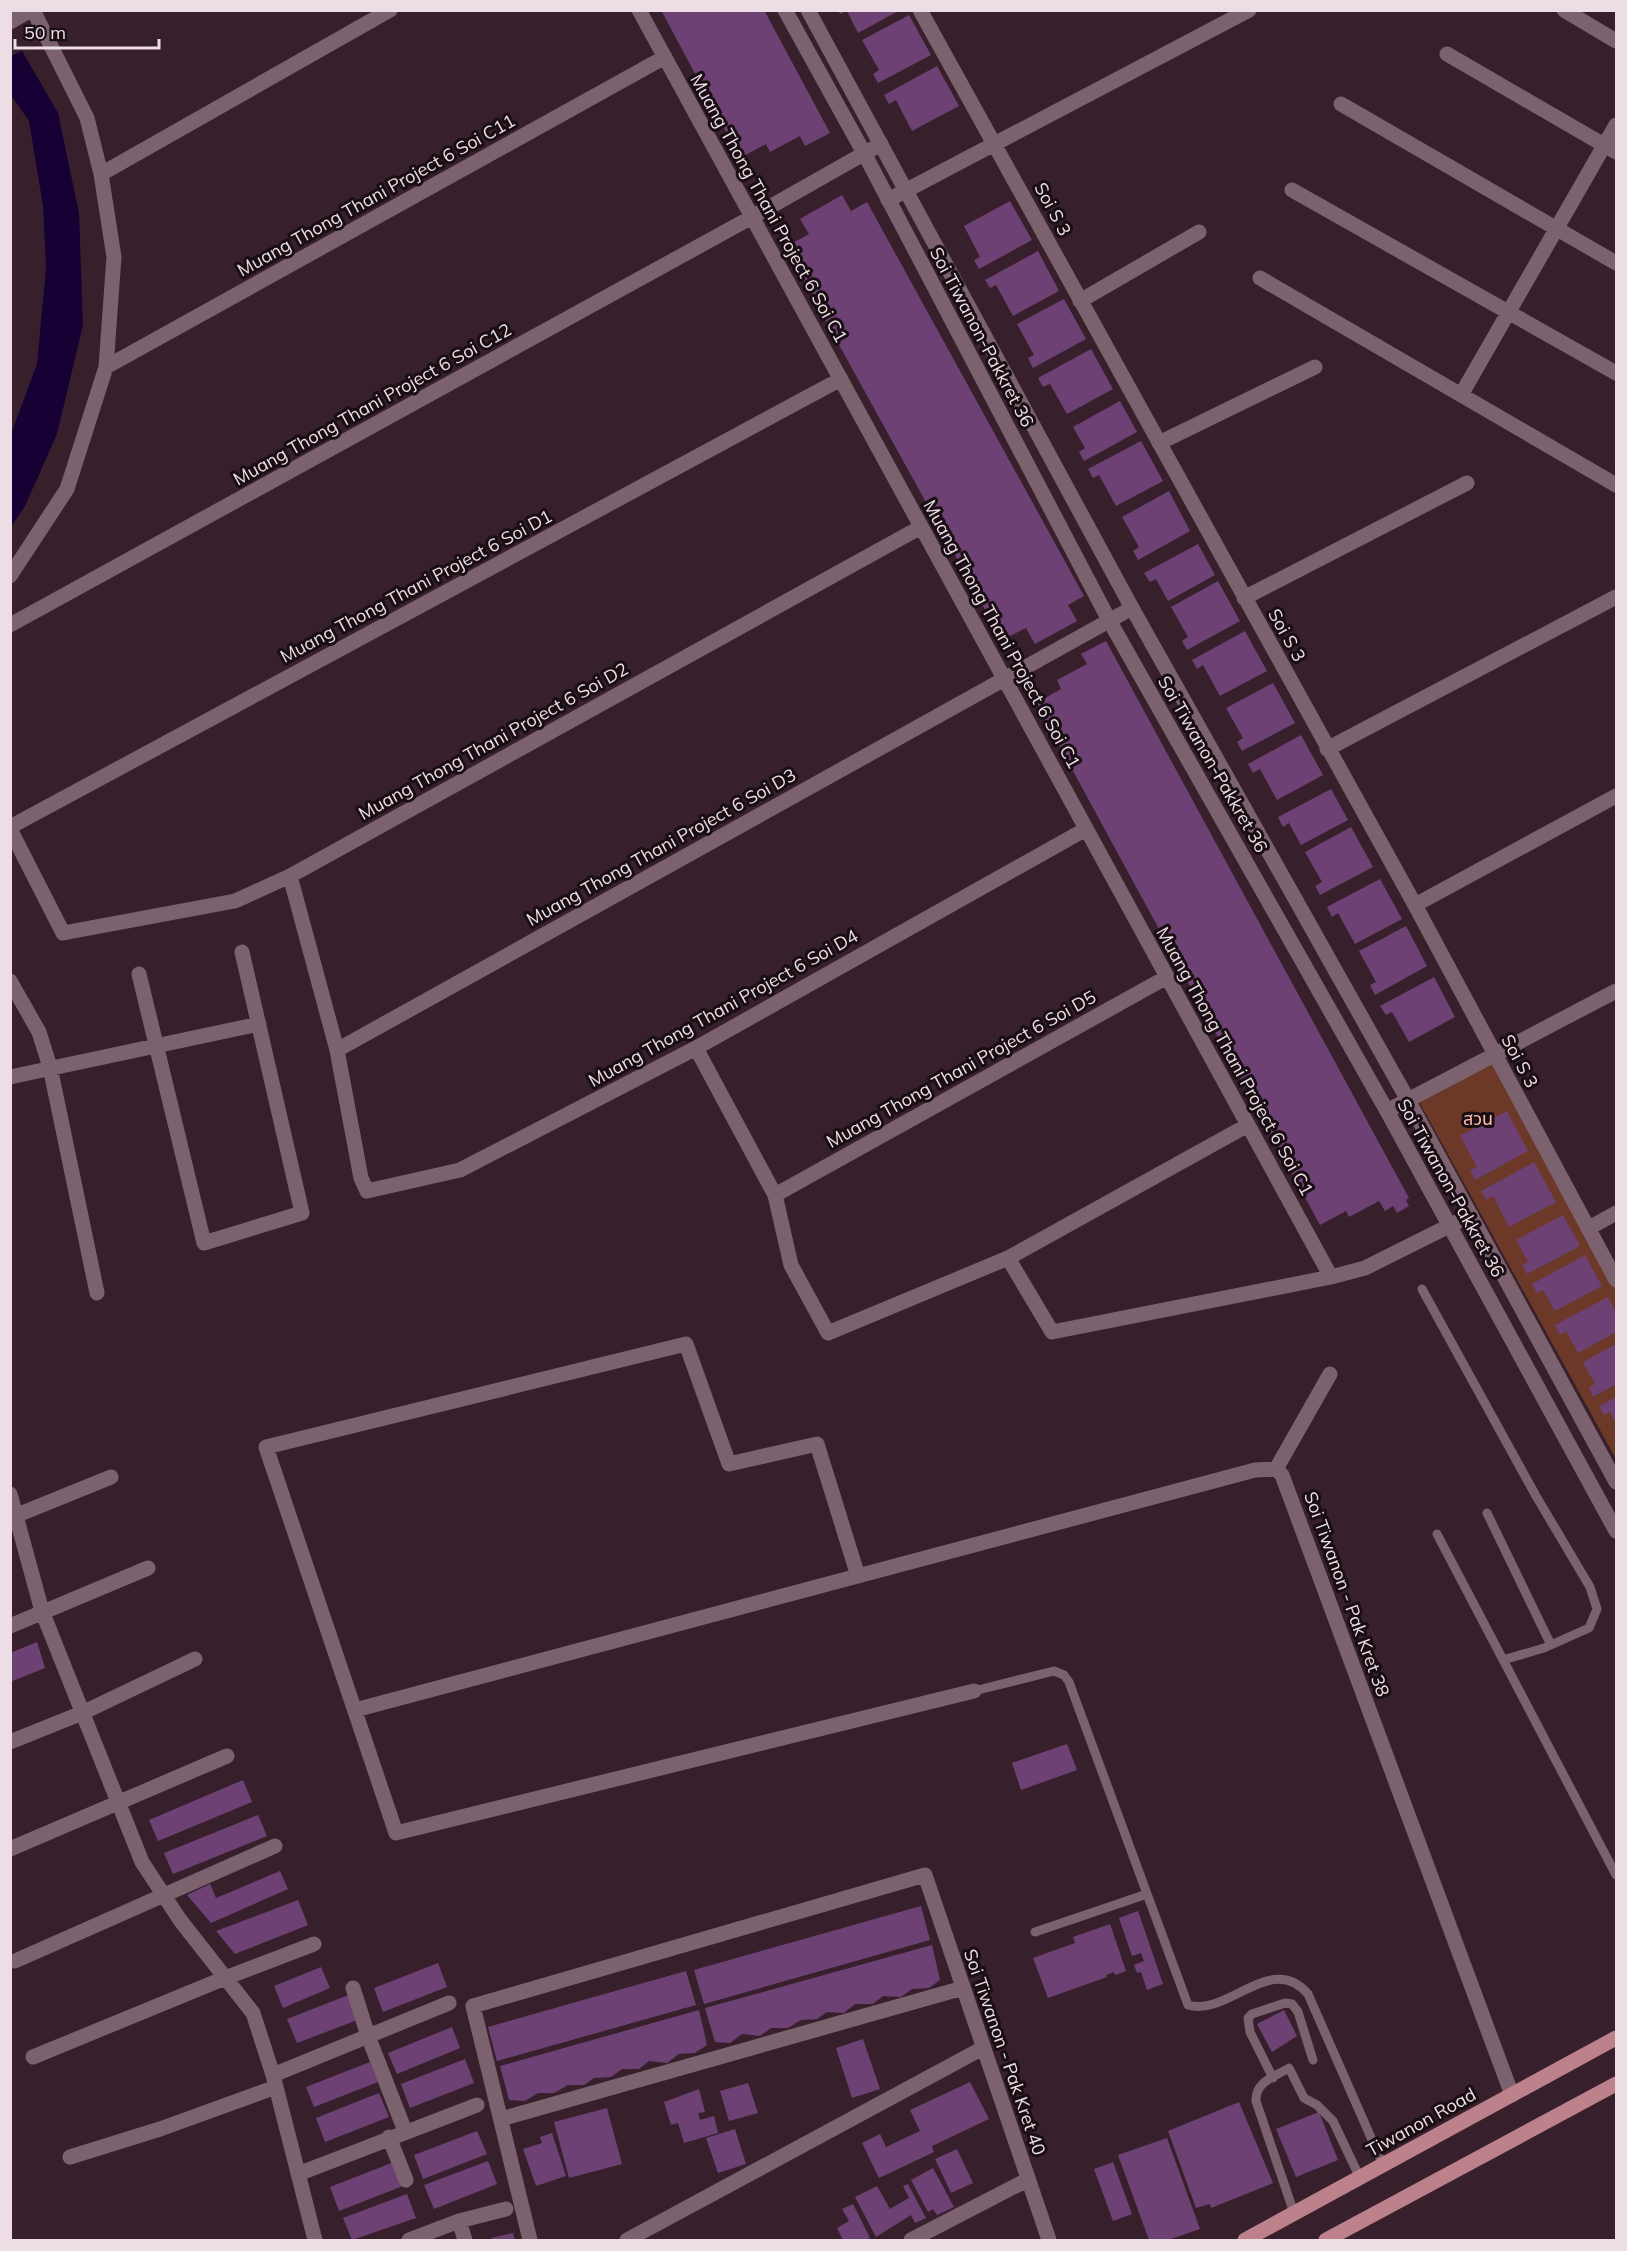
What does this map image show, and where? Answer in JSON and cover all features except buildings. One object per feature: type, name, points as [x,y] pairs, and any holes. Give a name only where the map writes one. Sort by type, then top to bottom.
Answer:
[{"type":"main road","name":"Tiwanon Road","points":[[1245,2241],[1617,2038]]},
{"type":"main road","points":[[1326,2241],[1350,2234],[1617,2084]]},
{"type":"street","points":[[10,22],[32,10],[87,118],[101,174],[114,257],[106,367],[67,489],[10,576]]},
{"type":"street","points":[[101,174],[390,10]]},
{"type":"street","name":"Muang Thong Thani Project 6 Soi C1","points":[[639,10],[1331,1277]]},
{"type":"street","name":"Soi Tiwanon-Pakkret 36","points":[[785,10],[864,153],[1109,620],[1387,1111],[1617,1531]]},
{"type":"street","name":"Soi Tiwanon-Pakkret 36","points":[[808,10],[1132,608],[1408,1100],[1617,1482]]},
{"type":"street","name":"Soi S 3","points":[[920,10],[997,146],[1327,749],[1416,905],[1617,1280]]},
{"type":"street","points":[[888,200],[997,146],[1249,10]]},
{"type":"street","points":[[1564,10],[1617,41]]},
{"type":"street","points":[[1447,54],[1611,149]]},
{"type":"street","name":"Muang Thong Thani Project 6 Soi C11","points":[[106,367],[665,57]]},
{"type":"street","points":[[1341,104],[1617,263]]},
{"type":"street","points":[[1461,395],[1557,229],[1611,149],[1617,126]]},
{"type":"street","name":"Muang Thong Thani Project 6 Soi C12","points":[[10,625],[752,218],[881,144]]},
{"type":"street","points":[[1292,190],[1617,373]]},
{"type":"street","points":[[1080,301],[1199,232]]},
{"type":"street","points":[[1260,278],[1617,485]]},
{"type":"street","points":[[1159,443],[1315,367]]},
{"type":"street","name":"Muang Thong Thani Project 6 Soi D1","points":[[10,828],[841,379]]},
{"type":"street","points":[[1244,598],[1467,483]]},
{"type":"street","name":"Muang Thong Thani Project 6 Soi D2","points":[[10,828],[63,933],[235,901],[290,876],[921,527]]},
{"type":"street","points":[[1327,749],[1617,597]]},
{"type":"street","name":"Muang Thong Thani Project 6 Soi D3","points":[[338,1050],[1132,608]]},
{"type":"street","points":[[1416,905],[1617,796]]},
{"type":"street","name":"Muang Thong Thani Project 6 Soi D4","points":[[338,1050],[361,1178],[367,1191],[460,1170],[696,1048],[1086,829]]},
{"type":"street","points":[[290,876],[338,1050]]},
{"type":"street","points":[[139,974],[204,1243],[302,1213],[242,952]]},
{"type":"street","name":"Muang Thong Thani Project 6 Soi D5","points":[[775,1195],[1167,976]]},
{"type":"street","points":[[10,981],[39,1032],[50,1068],[97,1293]]},
{"type":"street","points":[[1387,1111],[1617,991]]},
{"type":"street","points":[[10,1077],[259,1024]]},
{"type":"street","points":[[696,1048],[775,1195],[791,1265],[828,1333],[1008,1258],[1248,1125]]},
{"type":"street","points":[[1589,1228],[1617,1213]]},
{"type":"street","points":[[1008,1258],[1052,1332],[1331,1277],[1365,1268],[1471,1215]]},
{"type":"street","points":[[858,1576],[817,1444],[729,1464],[686,1344],[266,1447],[396,1833],[974,1691]]},
{"type":"street","points":[[355,1710],[1255,1470],[1276,1468],[1330,1374]]},
{"type":"street","name":"Soi Tiwanon - Pak Kret 38","points":[[1276,1468],[1282,1475],[1512,2095]]},
{"type":"street","points":[[13,1517],[111,1478]]},
{"type":"street","points":[[10,1494],[13,1517],[42,1611],[142,1862],[164,1896],[253,2013],[275,2081],[315,2241]]},
{"type":"street","points":[[10,1626],[148,1568]]},
{"type":"street","points":[[10,1742],[82,1713],[195,1659]]},
{"type":"street","points":[[10,1849],[227,1756]]},
{"type":"street","points":[[15,1961],[275,1846]]},
{"type":"street","name":"Soi Tiwanon - Pak Kret 40","points":[[501,2120],[473,2006],[925,1875],[1049,2241]]},
{"type":"street","points":[[33,2057],[314,1944]]},
{"type":"street","points":[[353,1988],[368,2036],[405,2132]]},
{"type":"street","points":[[530,2241],[501,2120],[963,1988]]},
{"type":"street","points":[[70,2157],[160,2129],[275,2081],[368,2036],[449,2003]]},
{"type":"street","points":[[627,2241],[983,2048]]},
{"type":"street","points":[[298,2174],[477,2105]]},
{"type":"street","points":[[389,2137],[406,2180]]},
{"type":"street","points":[[911,2241],[1027,2180]]},
{"type":"street","points":[[409,2241],[459,2221],[506,2209]]},
{"type":"street","points":[[459,2221],[465,2241]]},
{"type":"lane","points":[[1422,1289],[1536,1496],[1590,1587],[1597,1609],[1589,1628],[1551,1645],[1503,1660]]},
{"type":"lane","points":[[1487,1513],[1551,1645]]},
{"type":"lane","points":[[1437,1534],[1617,1875]]},
{"type":"lane","points":[[974,1691],[1054,1671],[1064,1675],[1070,1682],[1188,2005],[1204,2006],[1240,1991],[1283,1978],[1297,1982],[1308,1995],[1383,2165]]},
{"type":"lane","points":[[1035,1932],[1147,1894]]},
{"type":"lane","points":[[1273,2078],[1250,2032],[1248,2018],[1252,2014],[1285,2003],[1292,2004],[1298,2012],[1313,2060]]},
{"type":"lane","points":[[1294,2213],[1256,2101],[1256,2092],[1260,2085],[1288,2068],[1304,2098],[1317,2105],[1333,2121],[1360,2178]]},
{"type":"green space","name":"สวน","points":[[1495,1055],[1616,1282],[1616,1459],[1417,1098]]},
{"type":"shaded area","points":[[22,51],[58,113],[79,213],[83,325],[57,434],[25,506],[11,527],[11,434],[37,364],[46,268],[43,206],[29,121],[11,95],[11,56]]}]
